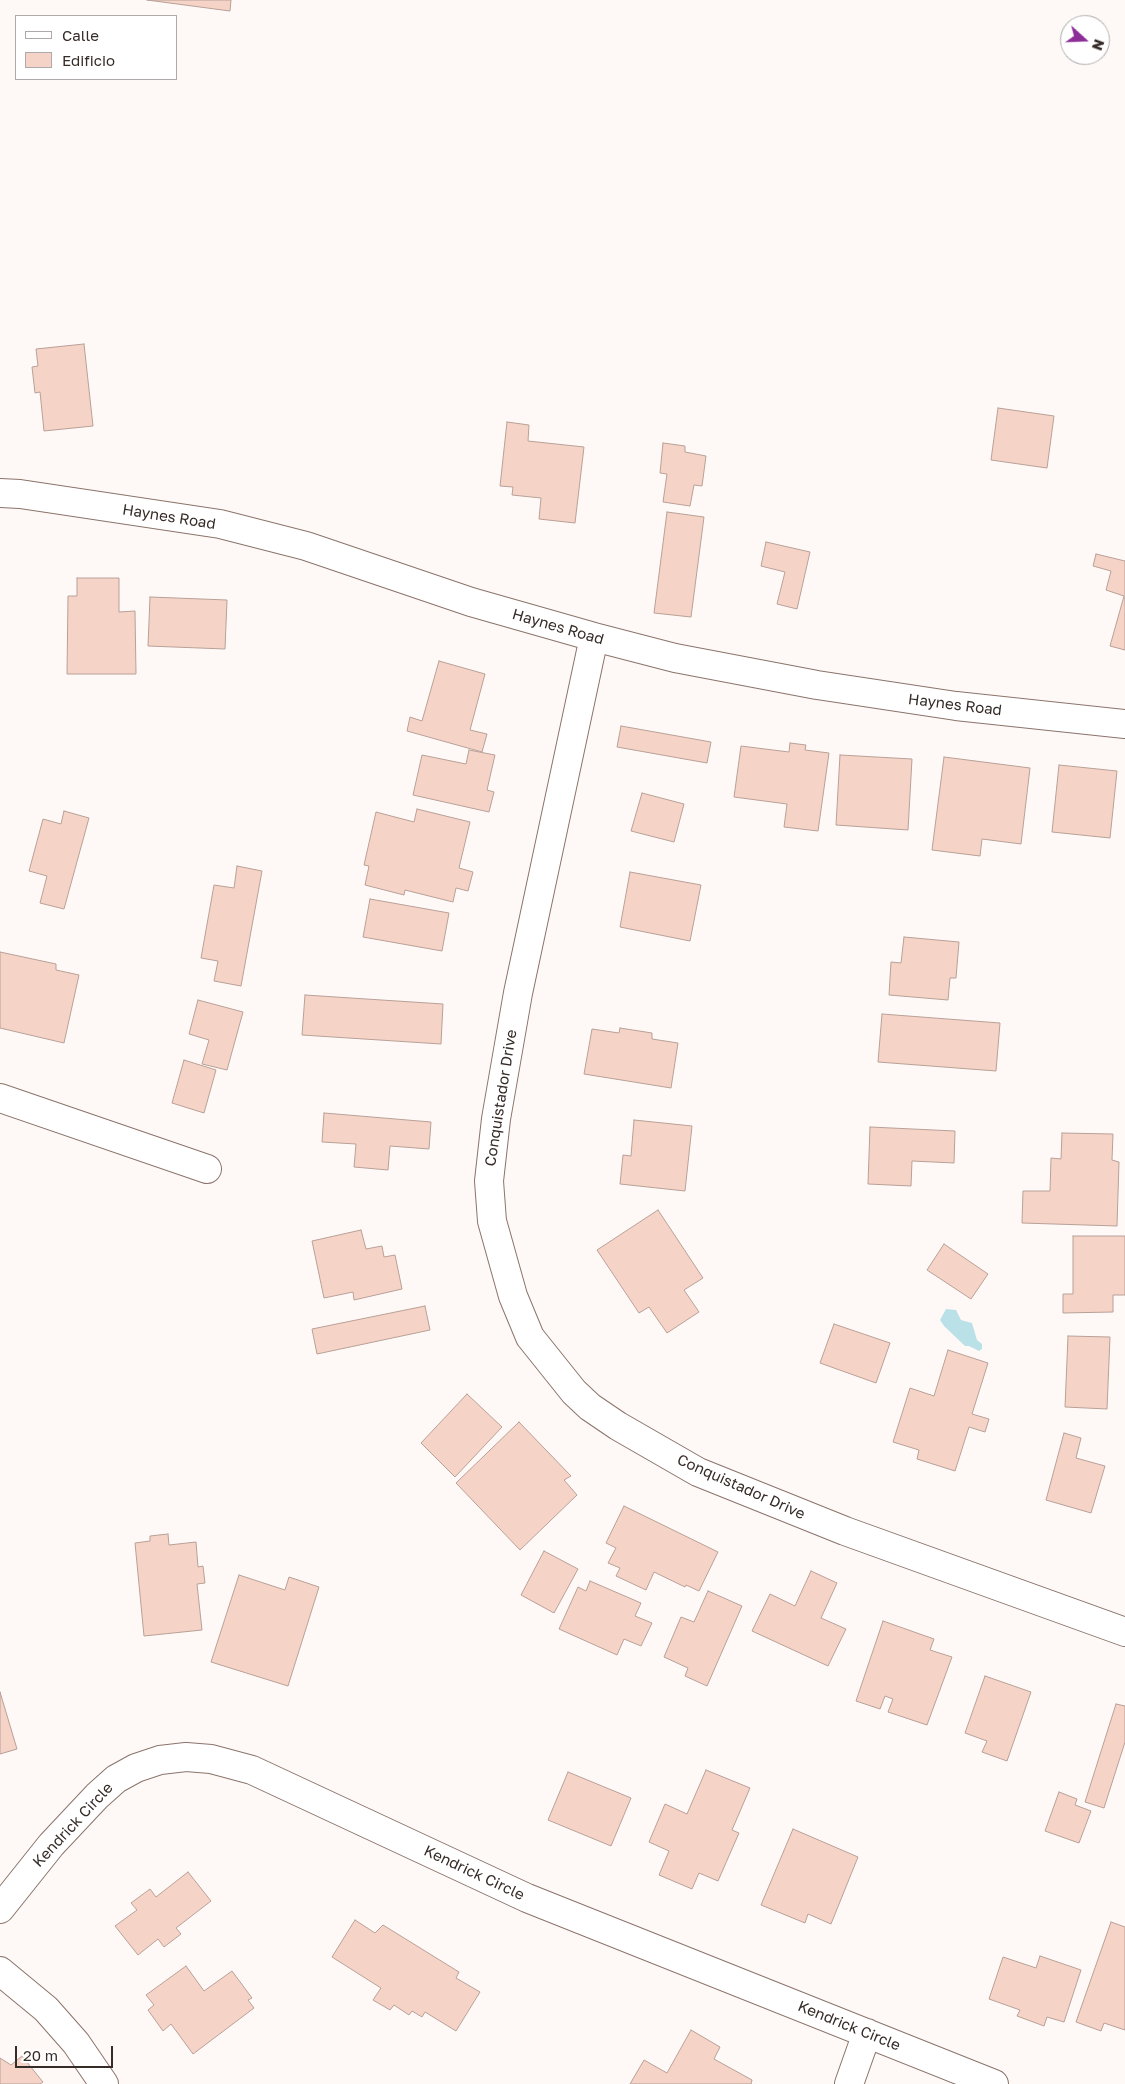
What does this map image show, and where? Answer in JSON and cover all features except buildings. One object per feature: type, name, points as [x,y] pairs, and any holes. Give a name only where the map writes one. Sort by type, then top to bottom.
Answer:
[{"type":"street","name":"Haynes Road","points":[[0,493],[20,494],[220,524],[306,546],[471,602],[675,658],[817,685],[956,706],[1125,724]]},
{"type":"street","name":"Conquistador Drive","points":[[594,637],[518,993],[496,1119],[489,1180],[492,1221],[513,1296],[530,1337],[574,1392],[590,1407],[618,1426],[698,1472],[845,1531],[1125,1632]]},
{"type":"street","points":[[0,1098],[207,1170]]},
{"type":"street","name":"Kendrick Circle","points":[[0,1908],[51,1845],[97,1796],[116,1779],[136,1768],[160,1760],[186,1757],[211,1759],[252,1770],[527,1898],[994,2084]]},
{"type":"street","points":[[0,1971],[46,2009],[76,2043],[104,2084]]},
{"type":"street","points":[[849,2084],[867,2034]]},
{"type":"water","points":[[946,1309],[956,1310],[961,1320],[972,1323],[977,1340],[982,1344],[982,1349],[979,1351],[965,1346],[944,1326],[940,1320]]}]
